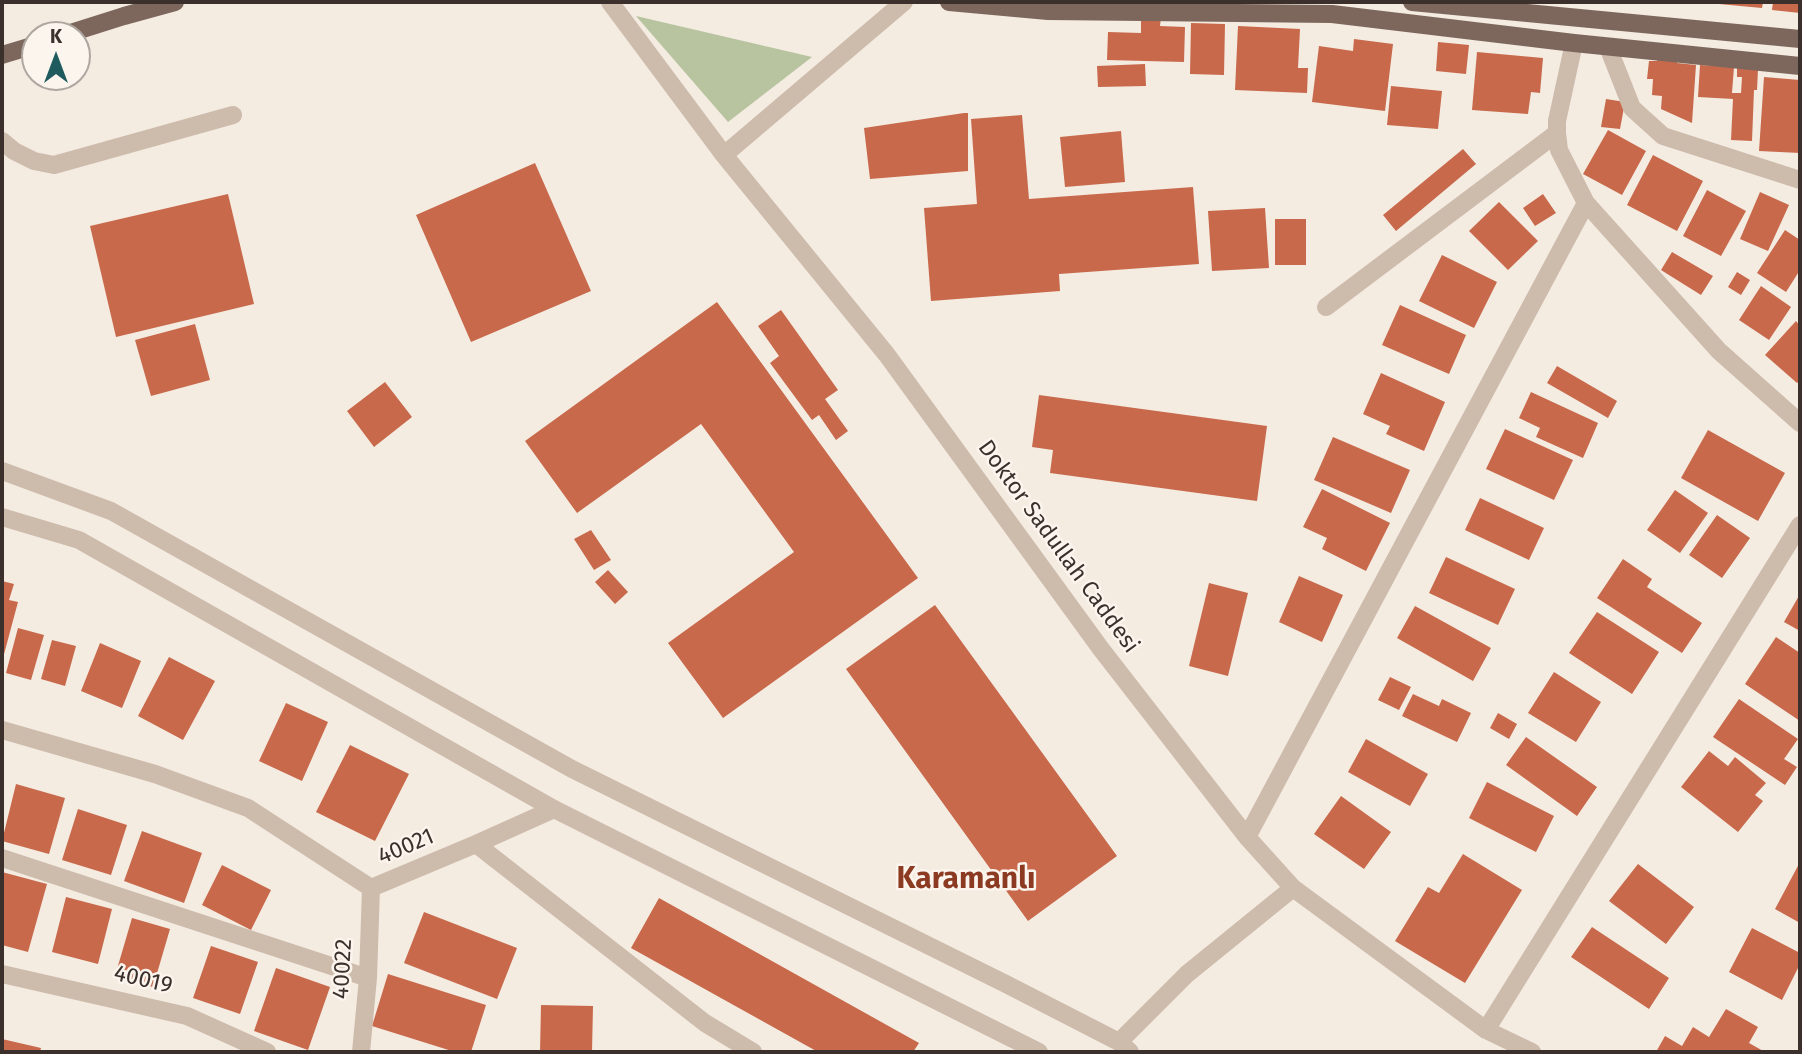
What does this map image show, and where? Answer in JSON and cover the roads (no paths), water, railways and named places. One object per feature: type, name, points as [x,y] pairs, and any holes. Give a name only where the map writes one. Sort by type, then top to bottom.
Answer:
[{"type":"main road","points":[[91,26],[175,2]]},
{"type":"main road","points":[[949,2],[1048,11],[1332,14],[1608,47],[1800,66]]},
{"type":"main road","points":[[1412,2],[1488,5],[1800,39]]},
{"type":"main road","points":[[2,55],[21,49]]},
{"type":"street","name":"Doktor Sadullah Caddesi","points":[[610,2],[724,155],[887,355],[1101,649],[1247,837],[1293,888],[1486,1030],[1532,1052]]},
{"type":"street","points":[[724,155],[904,2]]},
{"type":"street","points":[[1574,43],[1557,121],[1559,150],[1586,203],[1719,351],[1800,423]]},
{"type":"street","points":[[1608,47],[1632,108],[1663,136],[1800,180]]},
{"type":"street","points":[[2,141],[14,151],[34,161],[54,165],[233,115]]},
{"type":"street","points":[[1326,307],[1558,133]]},
{"type":"street","points":[[1247,837],[1586,203]]},
{"type":"street","points":[[2,471],[111,511],[572,769],[1125,1047],[1187,974],[1293,888]]},
{"type":"street","points":[[2,517],[79,540],[554,809],[1039,1052]]},
{"type":"street","points":[[1486,1030],[1800,525]]},
{"type":"street","name":"40021","points":[[2,730],[155,775],[248,808],[371,888],[554,809]]},
{"type":"street","points":[[476,844],[705,1023],[753,1052]]},
{"type":"street","points":[[2,858],[368,978]]},
{"type":"street","name":"40022","points":[[361,1052],[368,978],[371,888]]},
{"type":"street","name":"40019","points":[[2,974],[187,1016],[267,1052]]},
{"type":"district","name":"Karamanlı","points":[[966,880]]}]
